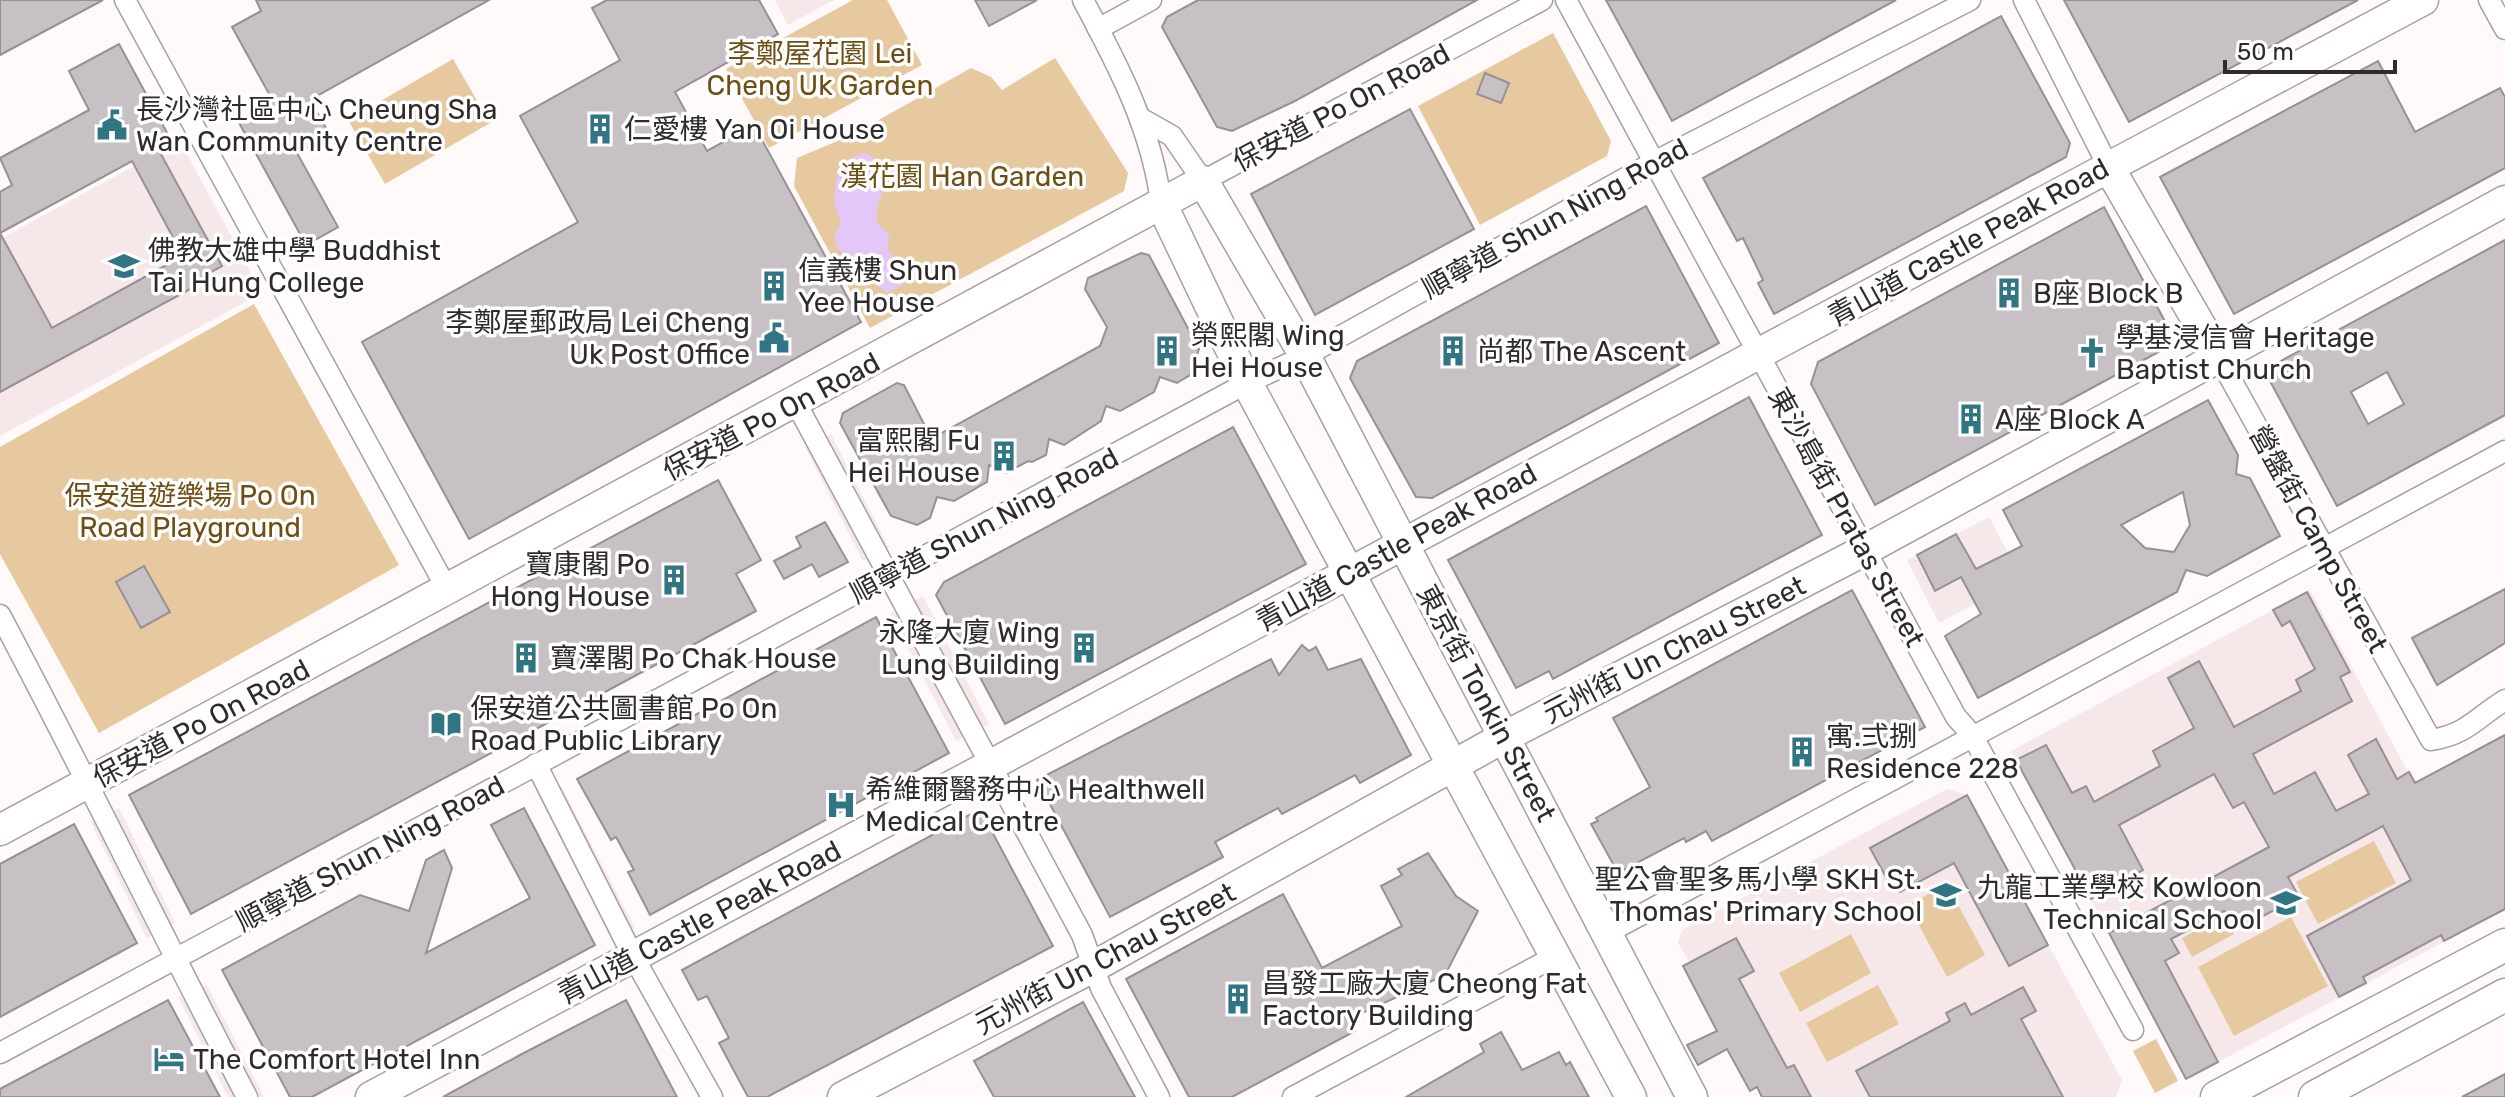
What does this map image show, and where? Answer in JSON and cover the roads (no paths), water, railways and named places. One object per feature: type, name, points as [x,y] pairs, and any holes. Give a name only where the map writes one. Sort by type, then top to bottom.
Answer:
[{"type":"main road","name":"青山道 Castle Peak Road","points":[[371,1097],[1352,573],[1402,543],[1759,356],[2108,166],[2423,0]]},
{"type":"main road","name":"營盤街 Camp Street","points":[[2108,166],[2219,358]]},
{"type":"main road","name":"保安道 Po On Road","points":[[0,830],[1203,181]]},
{"type":"main road","name":"東京街 Tonkin Street","points":[[1203,181],[1305,356],[1692,1097]]},
{"type":"main road","name":"元州街 Un Chau Street","points":[[843,1097],[1093,967],[1506,736],[1865,550],[2505,201]]},
{"type":"main road","name":"東京街 Tonkin Street","points":[[1161,203],[1247,383],[1352,573],[1631,1097]]},
{"type":"main road","points":[[2217,1097],[2505,945]]},
{"type":"main road","points":[[2315,1097],[2505,995]]},
{"type":"street","points":[[125,0],[447,589]]},
{"type":"street","name":"東京街 Tonkin Street","points":[[1083,0],[1142,119],[1149,149],[1156,163],[1161,203]]},
{"type":"street","points":[[1098,29],[1151,0]]},
{"type":"street","name":"保安道 Po On Road","points":[[1203,181],[1542,0]]},
{"type":"street","name":"東沙島街 Pratas Street","points":[[1566,0],[1956,717],[1972,735],[2133,1030]]},
{"type":"street","name":"順寧道 Shun Ning Road","points":[[0,1053],[1247,383],[1305,356],[1656,161],[1970,0]]},
{"type":"street","name":"營盤街 Camp Street","points":[[2024,0],[2108,166]]},
{"type":"street","points":[[2489,0],[2505,29]]},
{"type":"street","name":"東京街 Tonkin Street","points":[[1142,119],[1172,136],[1203,181]]},
{"type":"street","name":"營盤街 Camp Street","points":[[2219,358],[2431,740],[2448,737],[2473,724],[2505,700]]},
{"type":"street","points":[[796,403],[1082,935],[1101,988],[1159,1097]]},
{"type":"street","points":[[1607,933],[2505,451]]},
{"type":"street","points":[[0,615],[90,783],[174,958],[247,1097]]},
{"type":"street","points":[[536,764],[634,958],[712,1097]]},
{"type":"street","points":[[1293,1097],[1556,956]]},
{"type":"place","name":"長沙灣社區中心 Cheung Sha Wan Community Centre","points":[[112,125]]},
{"type":"place","name":"仁愛樓 Yan Oi House","points":[[600,129]]},
{"type":"place","name":"佛教大雄中學 Buddhist Tai Hung College","points":[[124,266]]},
{"type":"place","name":"信義樓 Shun Yee House","points":[[774,286]]},
{"type":"place","name":"B座 Block B","points":[[2009,293]]},
{"type":"place","name":"李鄭屋郵政局 Lei Cheng Uk Post Office","points":[[774,338]]},
{"type":"place","name":"榮熙閣 Wing Hei House","points":[[1167,351]]},
{"type":"place","name":"尚都 The Ascent","points":[[1453,351]]},
{"type":"place","name":"學基浸信會 Heritage Baptist Church","points":[[2092,353]]},
{"type":"place","name":"A座 Block A","points":[[1971,419]]},
{"type":"place","name":"富熙閣 Fu Hei House","points":[[1004,456]]},
{"type":"place","name":"寶康閣 Po Hong House","points":[[674,580]]},
{"type":"place","name":"永隆大廈 Wing Lung Building","points":[[1084,648]]},
{"type":"place","name":"寶澤閣 Po Chak House","points":[[526,658]]},
{"type":"place","name":"保安道公共圖書館 Po On Road Public Library","points":[[446,724]]},
{"type":"place","name":"寓.弍捌 Residence 228","points":[[1802,752]]},
{"type":"place","name":"希維爾醫務中心 Healthwell Medical Centre","points":[[841,805]]},
{"type":"place","name":"聖公會聖多馬小學 SKH St. Thomas' Primary School","points":[[1946,895]]},
{"type":"place","name":"九龍工業學校 Kowloon Technical School","points":[[2286,903]]},
{"type":"place","name":"昌發工廠大廈 Cheong Fat Factory Building","points":[[1238,999]]},
{"type":"place","name":"The Comfort Hotel Inn","points":[[169,1059]]},
{"type":"park label","name":"李鄭屋花園 Lei Cheng Uk Garden","points":[[820,69]]},
{"type":"park label","name":"漢花園 Han Garden","points":[[962,176]]},
{"type":"park label","name":"保安道遊樂場 Po On Road Playground","points":[[190,511]]}]
